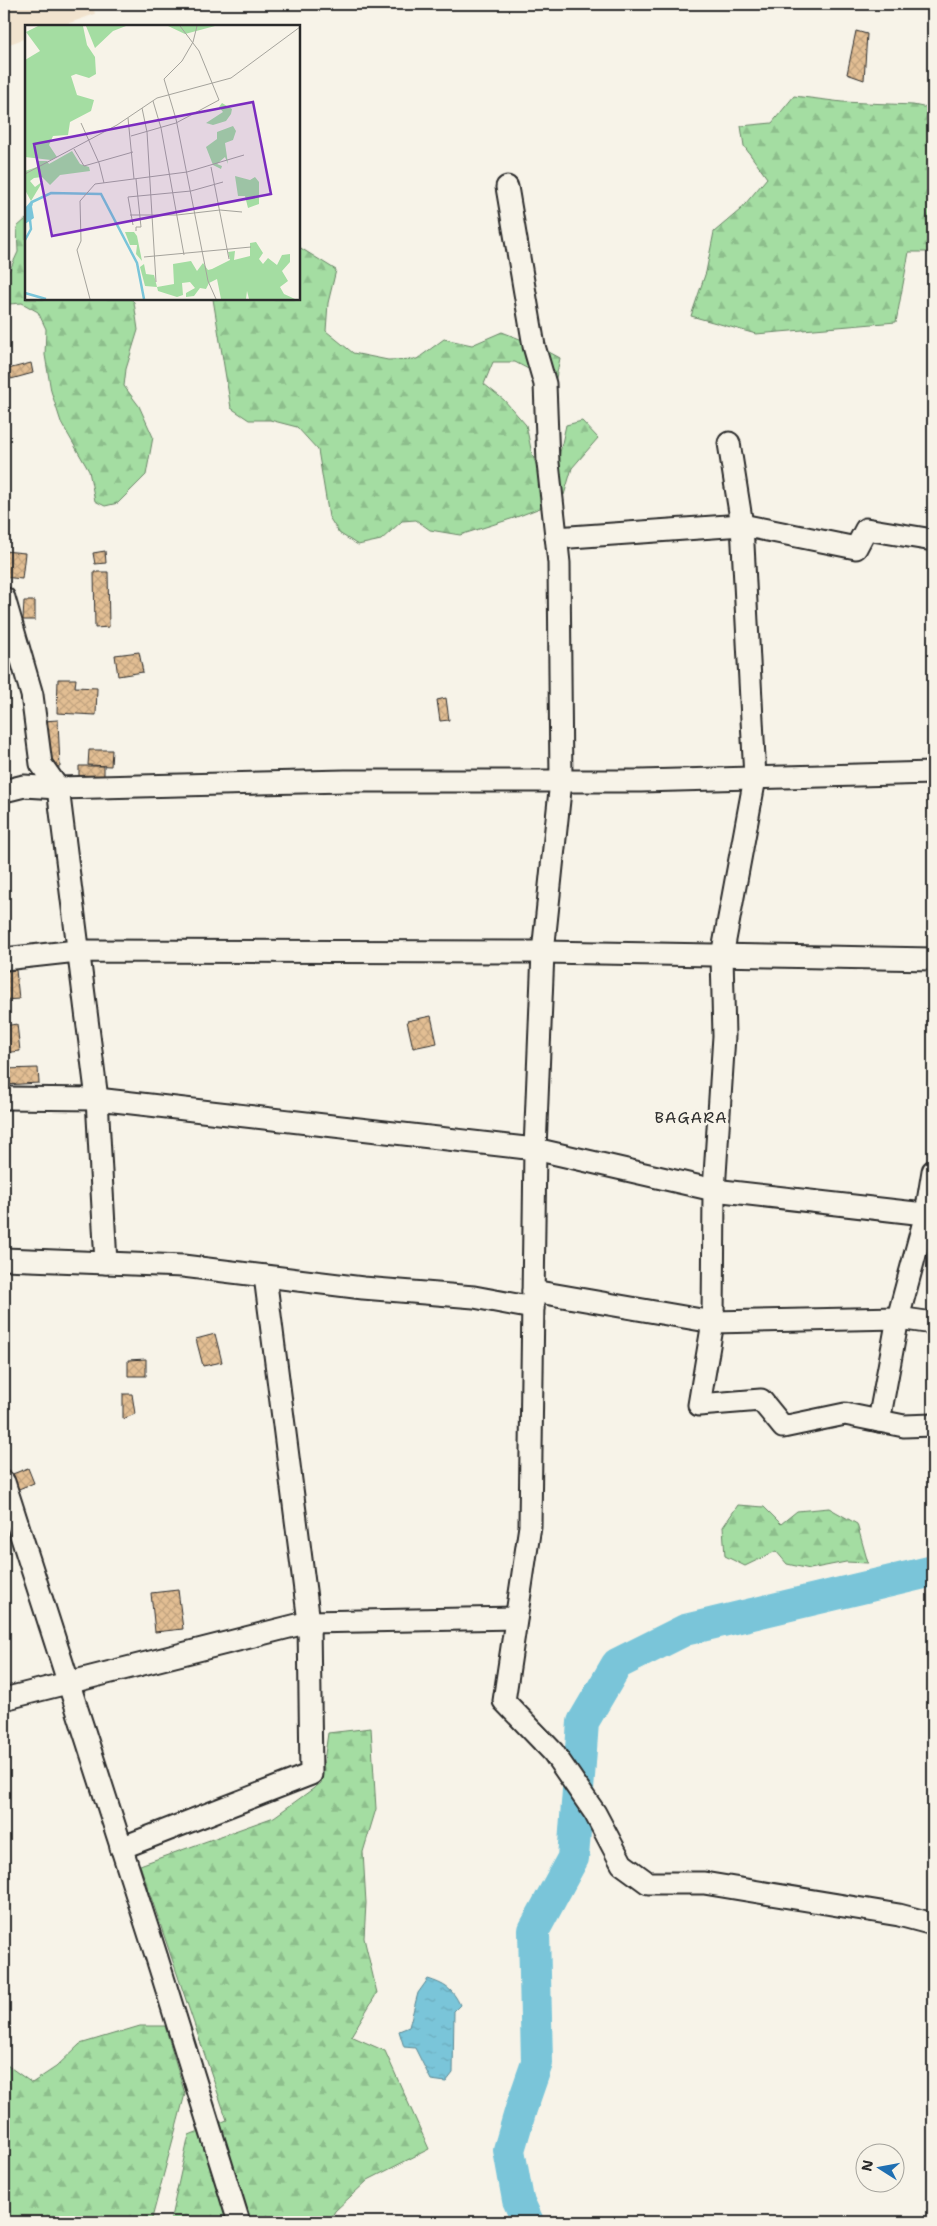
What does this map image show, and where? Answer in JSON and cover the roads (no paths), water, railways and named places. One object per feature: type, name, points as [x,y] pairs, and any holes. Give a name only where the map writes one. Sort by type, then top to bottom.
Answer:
[{"type":"street","points":[[507,187],[534,346],[545,384],[548,463],[559,563],[561,781],[543,952],[535,1149],[530,1526],[504,1701],[553,1752],[595,1813],[622,1864],[648,1883],[704,1883],[899,1915],[933,1924]]},
{"type":"street","points":[[730,443],[742,525],[755,778],[722,956],[724,1036],[714,1190],[713,1322],[699,1405],[761,1400],[783,1428],[845,1414],[904,1426],[933,1425]]},
{"type":"street","points":[[556,538],[742,525],[856,548],[866,529],[933,540]]},
{"type":"street","points":[[4,598],[32,695],[41,764],[58,788],[96,1099],[106,1263]]},
{"type":"street","points":[[4,791],[24,786],[58,788],[345,781],[561,781],[933,773]]},
{"type":"street","points":[[4,959],[77,951],[543,952],[933,958]]},
{"type":"street","points":[[4,1098],[96,1099],[535,1149],[714,1190],[930,1215]]},
{"type":"street","points":[[879,1421],[898,1318],[930,1215],[933,1171]]},
{"type":"street","points":[[4,1259],[183,1266],[363,1288],[533,1300],[713,1322],[898,1318],[933,1323]]},
{"type":"street","points":[[121,1848],[310,1774],[309,1622],[265,1276]]},
{"type":"street","points":[[4,1482],[239,2222]]},
{"type":"street","points":[[4,1699],[309,1622],[516,1618]]},
{"type":"water","points":[[428,1979],[447,1988],[460,2005],[454,2011],[453,2073],[446,2082],[431,2080],[415,2048],[404,2047],[399,2031],[409,2027],[418,1993]]},
{"type":"waterway","points":[[528,2222],[518,2200],[509,2150],[537,2063],[534,1930],[573,1858],[583,1722],[617,1664],[685,1630],[933,1571]]},
{"type":"district","name":"BAGARA","points":[[691,1117]]}]
